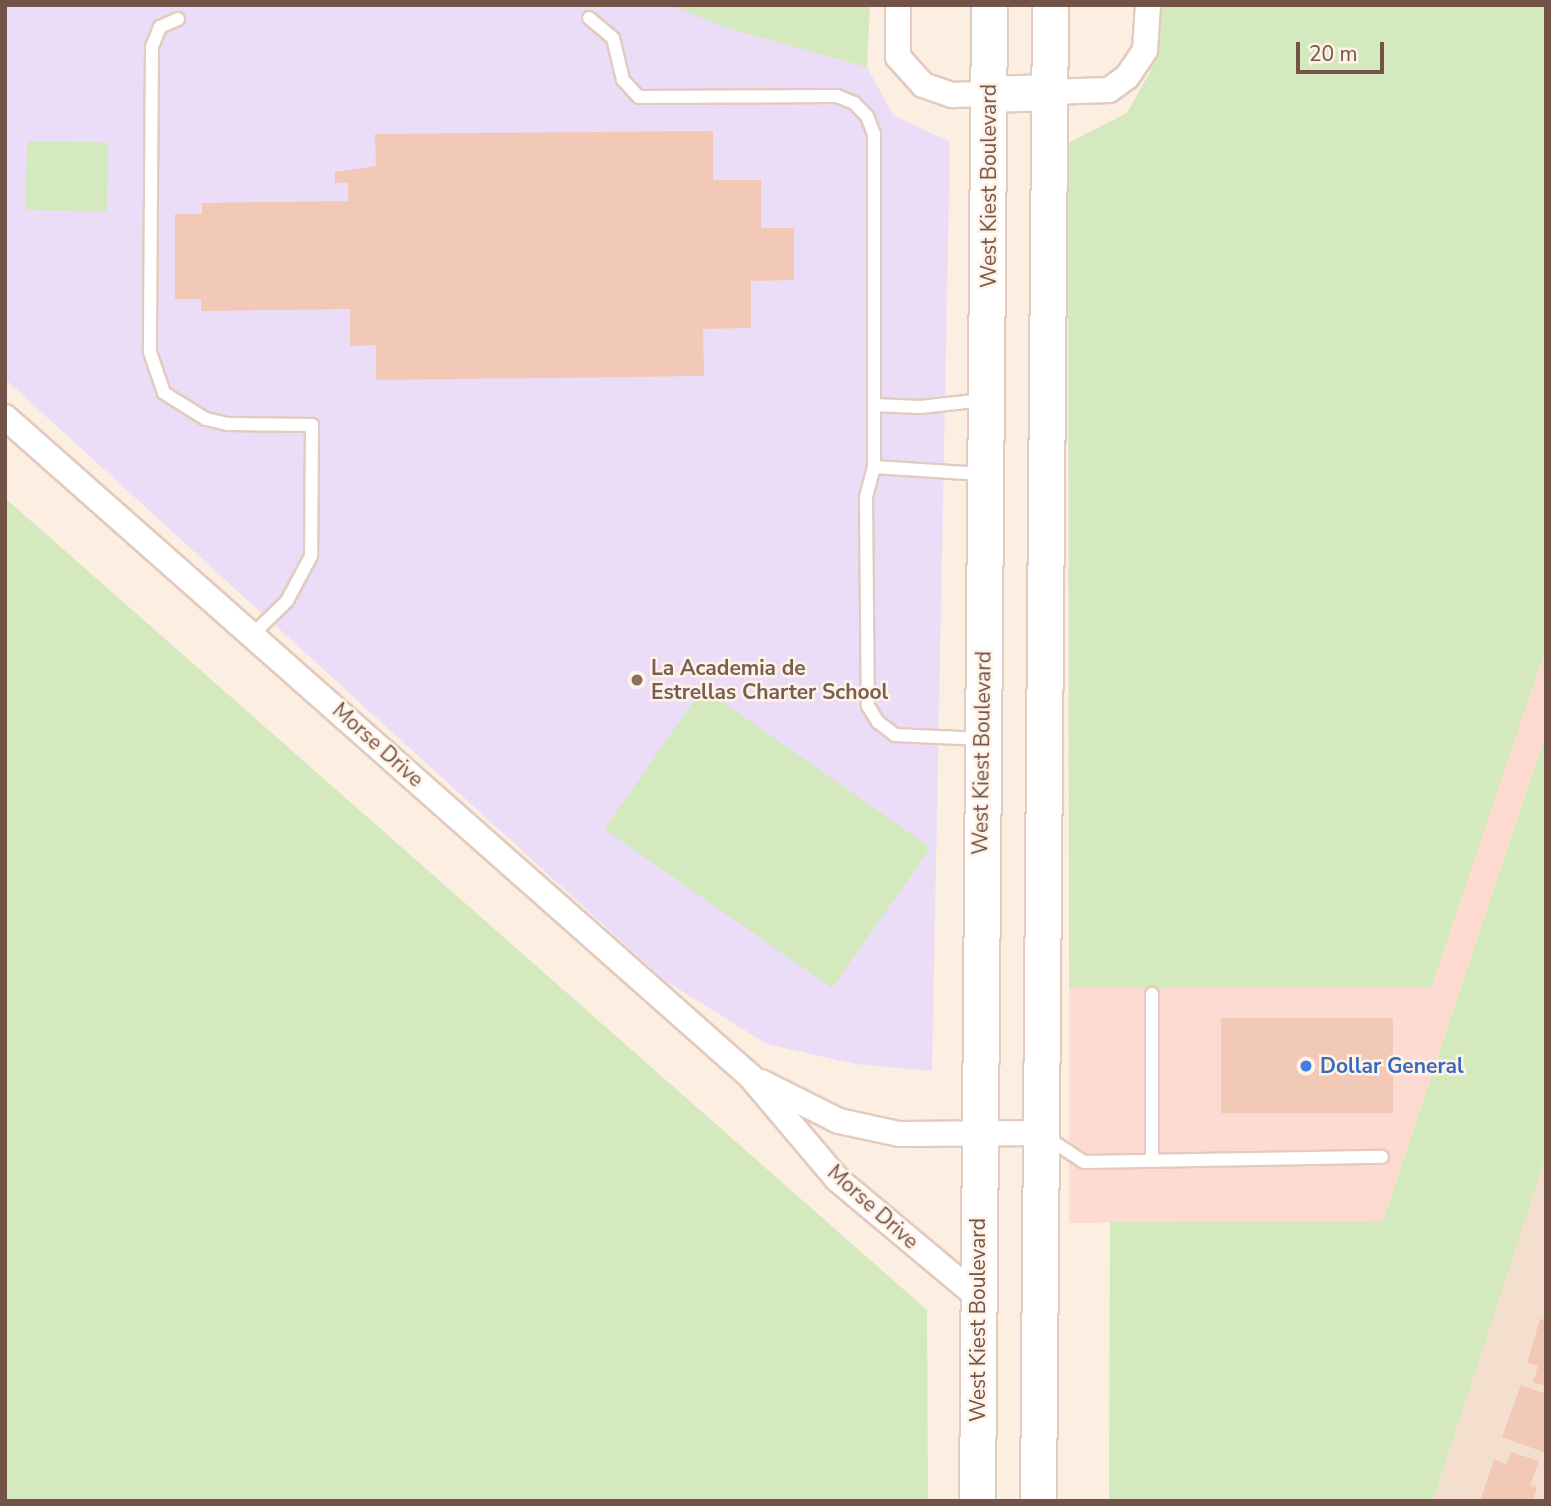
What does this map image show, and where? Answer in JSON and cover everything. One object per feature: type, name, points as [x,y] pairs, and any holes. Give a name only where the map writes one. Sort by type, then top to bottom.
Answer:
[{"type":"main road","name":"West Kiest Boulevard","points":[[976,1501],[982,739],[988,400],[989,5]]},
{"type":"main road","points":[[1038,1501],[1050,5]]},
{"type":"main road","points":[[989,94],[1050,92]]},
{"type":"street","points":[[898,5],[898,57],[923,85],[952,95],[989,94]]},
{"type":"street","points":[[1050,92],[1109,90],[1127,76],[1145,50],[1148,5]]},
{"type":"street","name":"Morse Drive","points":[[5,417],[750,1076],[837,1179],[978,1297]]},
{"type":"street","name":"Morse Drive","points":[[750,1076],[839,1121],[899,1134],[979,1137],[1040,1133]]},
{"type":"lane","points":[[589,18],[613,38],[623,80],[639,97],[837,96],[854,103],[867,116],[874,134],[874,467],[866,497],[868,706],[878,722],[895,735],[982,739]]},
{"type":"lane","points":[[178,19],[160,27],[152,47],[150,352],[164,393],[206,419],[228,424],[312,425],[311,556],[287,601],[253,634]]},
{"type":"lane","points":[[874,405],[920,407],[988,400]]},
{"type":"lane","points":[[874,467],[986,474]]},
{"type":"lane","points":[[1152,994],[1152,1161]]},
{"type":"lane","points":[[1040,1133],[1084,1162],[1382,1157]]},
{"type":"shaded area","name":"La Academia de Estrellas Charter School","points":[[5,5],[823,5],[824,50],[867,67],[893,115],[950,142],[932,1071],[855,1064],[767,1044],[664,980],[5,379]]},
{"type":"shaded area","points":[[1546,648],[1546,733],[1383,1221],[1069,1223],[1069,987],[1432,987]]},
{"type":"shaded area","points":[[1546,1156],[1546,1501],[1433,1501],[1494,1311]]},
{"type":"green space","points":[[669,5],[870,5],[867,67],[731,29]]},
{"type":"green space","points":[[1157,5],[1546,5],[1546,648],[1432,987],[1069,987],[1068,143],[1127,113],[1150,72]]},
{"type":"green space","points":[[27,141],[108,142],[107,211],[26,210]]},
{"type":"green space","points":[[5,498],[927,1310],[928,1501],[5,1501]]},
{"type":"green space","points":[[703,688],[931,847],[832,988],[604,829]]},
{"type":"green space","points":[[1546,733],[1546,1156],[1433,1501],[1109,1501],[1110,1222],[1383,1221]]},
{"type":"building","points":[[713,131],[713,180],[761,180],[761,228],[794,228],[794,280],[751,281],[751,328],[703,329],[704,376],[376,380],[376,345],[350,346],[350,309],[201,311],[201,299],[175,299],[175,214],[202,214],[202,203],[348,201],[348,183],[335,183],[335,172],[376,166],[375,134]]},
{"type":"building","name":"Dollar General","points":[[1221,1018],[1393,1018],[1393,1113],[1221,1113]]},
{"type":"building","points":[[1540,1319],[1546,1320],[1546,1386],[1533,1382],[1538,1366],[1527,1363]]},
{"type":"building","points":[[1521,1385],[1546,1394],[1546,1453],[1502,1437]]},
{"type":"building","points":[[1511,1452],[1539,1461],[1530,1485],[1537,1487],[1533,1501],[1480,1501],[1494,1459],[1506,1464]]},
{"type":"place","name":"La Academia de Estrellas Charter School","points":[[637,680]]},
{"type":"place","name":"Dollar General","points":[[1306,1066]]}]
